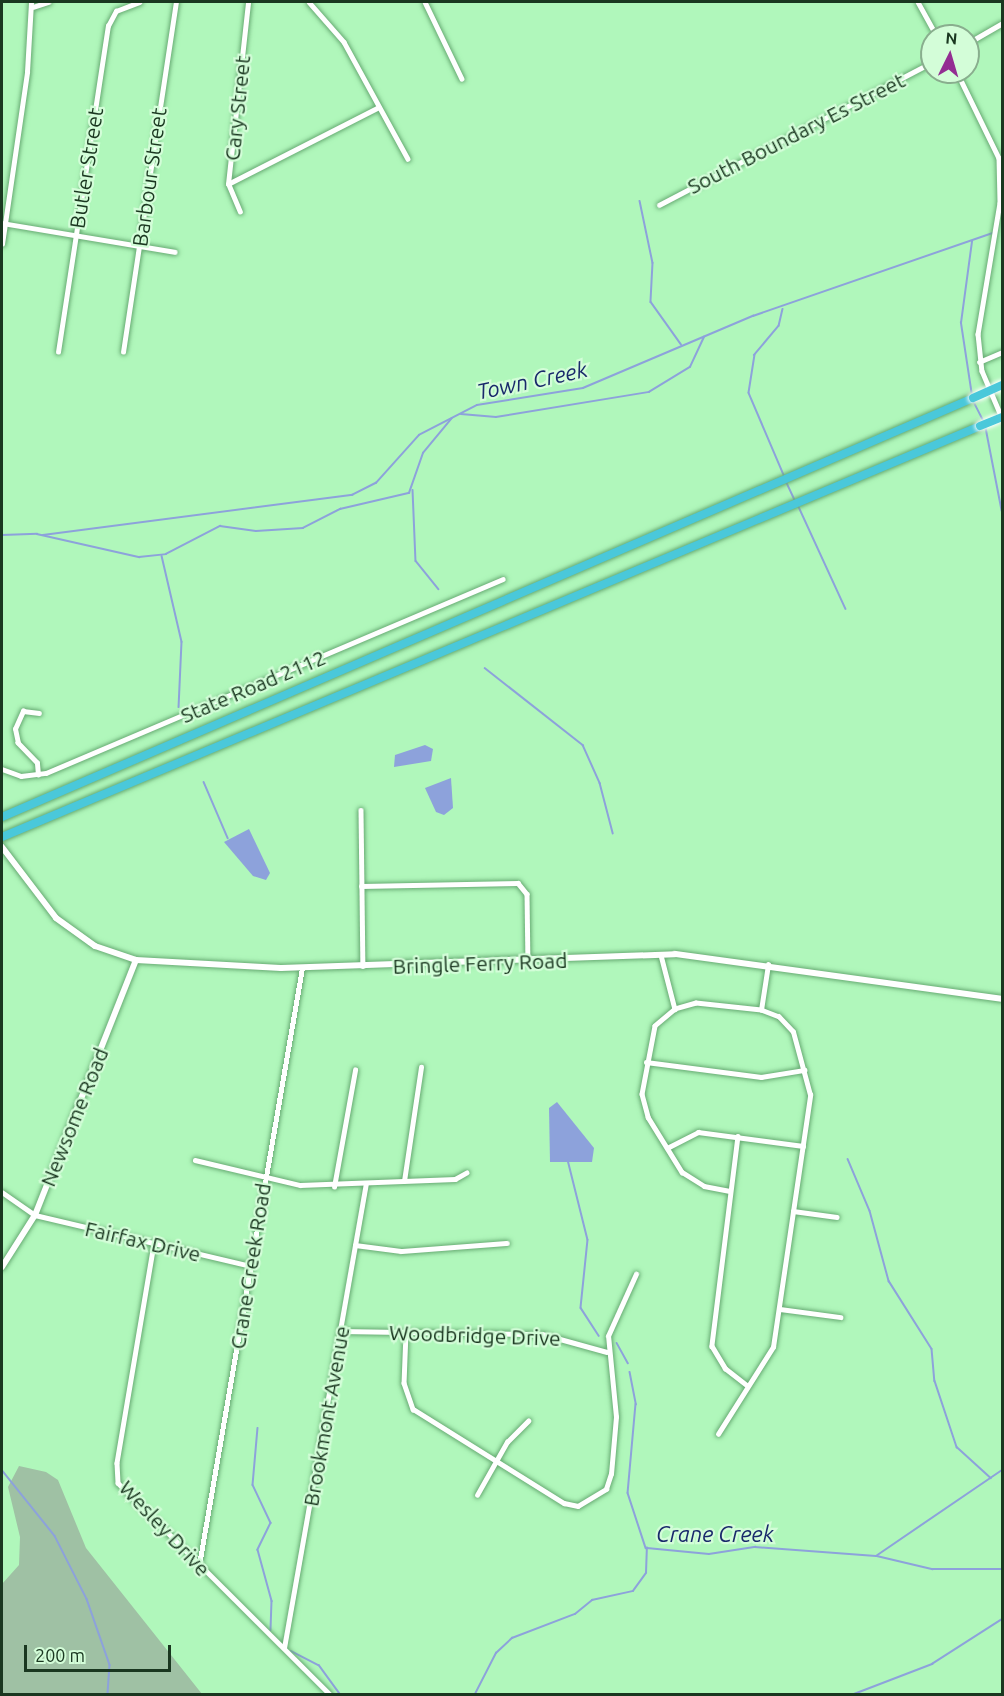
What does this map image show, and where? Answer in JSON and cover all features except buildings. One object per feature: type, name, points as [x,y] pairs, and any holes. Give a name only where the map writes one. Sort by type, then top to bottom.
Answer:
[{"type":"highway","points":[[2,817],[1002,385]]},
{"type":"highway","points":[[2,837],[1002,418]]},
{"type":"street","points":[[2,243],[32,4],[48,2]]},
{"type":"street","name":"Butler Street","points":[[58,352],[108,26],[116,11],[139,2]]},
{"type":"street","name":"Barbour Street","points":[[123,352],[176,2]]},
{"type":"street","name":"Cary Street","points":[[240,212],[228,184],[248,2]]},
{"type":"street","points":[[309,2],[344,42],[408,159]]},
{"type":"street","points":[[424,2],[462,79]]},
{"type":"street","points":[[918,2],[930,24]]},
{"type":"street","points":[[980,36],[1002,24]]},
{"type":"street","name":"South Boundary Es Street","points":[[659,205],[920,68]]},
{"type":"street","points":[[963,84],[999,158],[997,229],[978,334],[979,362],[1002,418]]},
{"type":"street","points":[[228,184],[379,107]]},
{"type":"street","points":[[3,223],[75,233],[175,252]]},
{"type":"street","points":[[979,362],[1002,352]]},
{"type":"street","name":"State Road 2112","points":[[38,775],[502,579]]},
{"type":"street","points":[[2,769],[38,775],[38,763],[18,743],[15,729],[23,711],[39,713]]},
{"type":"street","points":[[361,810],[363,966]]},
{"type":"street","name":"Bringle Ferry Road","points":[[3,849],[70,929],[106,951],[136,960],[302,968],[528,962],[661,955],[769,964],[1002,999]]},
{"type":"street","points":[[361,886],[522,885],[527,894],[528,962]]},
{"type":"street","points":[[661,955],[675,1009]]},
{"type":"street","name":"Newsome Road","points":[[2,1267],[34,1215],[136,960]]},
{"type":"street","points":[[761,1010],[769,964]]},
{"type":"street","name":"Crane Creek Road","points":[[199,1565],[302,968]]},
{"type":"street","points":[[718,1434],[773,1347],[810,1095],[793,1032],[761,1010],[696,1003],[675,1009],[655,1026],[646,1062],[642,1094],[667,1148],[682,1172],[704,1186],[730,1191]]},
{"type":"street","points":[[646,1062],[761,1077],[804,1070]]},
{"type":"street","points":[[404,1181],[421,1067]]},
{"type":"street","points":[[334,1186],[355,1070]]},
{"type":"street","points":[[667,1148],[698,1132],[803,1146]]},
{"type":"street","points":[[738,1136],[712,1346],[725,1368],[748,1386]]},
{"type":"street","points":[[195,1160],[265,1177],[334,1186],[404,1181],[466,1173]]},
{"type":"street","name":"Brookmont Avenue","points":[[284,1648],[366,1184]]},
{"type":"street","points":[[2,1192],[34,1215]]},
{"type":"street","points":[[793,1211],[837,1217]]},
{"type":"street","name":"Fairfax Drive","points":[[34,1215],[251,1266]]},
{"type":"street","points":[[355,1245],[401,1251],[507,1243]]},
{"type":"street","name":"Wesley Drive","points":[[154,1244],[116,1476],[199,1565],[330,1695]]},
{"type":"street","points":[[406,1332],[404,1383],[413,1409],[564,1503],[589,1503],[606,1489],[616,1417],[607,1352],[612,1323],[636,1274]]},
{"type":"street","points":[[780,1310],[840,1317]]},
{"type":"street","name":"Woodbridge Drive","points":[[340,1331],[542,1334],[607,1352]]},
{"type":"street","points":[[477,1495],[496,1462],[528,1421]]},
{"type":"green space","points":[[19,1466],[46,1472],[58,1480],[86,1548],[202,1694],[2,1694],[2,1584],[19,1565],[20,1537],[8,1487]]},
{"type":"water","points":[[425,745],[433,749],[431,761],[394,767],[395,755]]},
{"type":"water","points":[[451,778],[453,808],[444,815],[436,812],[425,788]]},
{"type":"water","points":[[249,829],[270,873],[266,880],[253,876],[224,842]]},
{"type":"water","points":[[557,1102],[594,1148],[592,1162],[550,1162],[549,1108]]},
{"type":"waterway","points":[[640,201],[653,263],[651,302],[681,344]]},
{"type":"waterway","name":"Town Creek","points":[[43,535],[352,495],[376,483],[419,435],[477,405],[583,388],[753,316],[993,233]]},
{"type":"waterway","points":[[972,242],[961,323],[972,396]]},
{"type":"waterway","points":[[783,309],[779,326],[755,355],[749,393],[784,475]]},
{"type":"waterway","points":[[461,414],[496,417],[649,392],[690,367],[704,337]]},
{"type":"waterway","points":[[973,400],[983,420]]},
{"type":"waterway","points":[[2,535],[37,534],[139,557],[166,554],[220,526],[256,531],[303,528],[340,509],[409,493],[423,453],[452,418]]},
{"type":"waterway","points":[[986,428],[1002,510]]},
{"type":"waterway","points":[[787,483],[795,500]]},
{"type":"waterway","points":[[413,490],[416,561],[439,589]]},
{"type":"waterway","points":[[799,507],[846,609]]},
{"type":"waterway","points":[[162,556],[182,642],[179,707]]},
{"type":"waterway","points":[[485,668],[583,745],[600,783],[613,833]]},
{"type":"waterway","points":[[204,782],[228,838]]},
{"type":"waterway","points":[[848,1159],[870,1211],[889,1281],[932,1349],[935,1381],[957,1447],[991,1478]]},
{"type":"waterway","points":[[568,1160],[588,1240],[581,1308],[599,1336]]},
{"type":"waterway","points":[[617,1343],[628,1363]]},
{"type":"waterway","points":[[630,1372],[636,1404],[628,1493],[646,1548]]},
{"type":"waterway","points":[[258,1428],[253,1485],[271,1523],[258,1550],[272,1601],[271,1630]]},
{"type":"waterway","points":[[2,1470],[55,1536],[87,1599],[110,1665],[108,1694]]},
{"type":"waterway","name":"Crane Creek","points":[[475,1694],[496,1653],[512,1638],[575,1614],[592,1600],[633,1591],[646,1573],[647,1548],[709,1554],[755,1547],[876,1556],[1002,1470]]},
{"type":"waterway","points":[[877,1556],[932,1569],[1002,1569]]},
{"type":"waterway","points":[[854,1694],[932,1664],[1002,1619]]},
{"type":"waterway","points":[[291,1651],[319,1665],[340,1694]]}]
